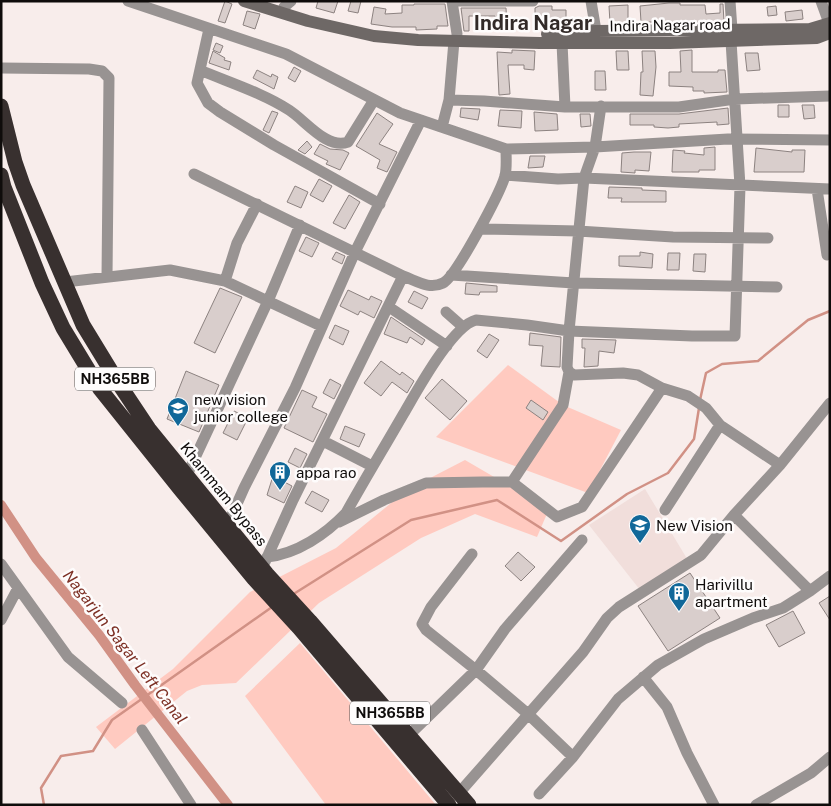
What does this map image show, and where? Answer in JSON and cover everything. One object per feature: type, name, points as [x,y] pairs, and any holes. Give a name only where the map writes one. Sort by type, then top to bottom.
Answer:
[{"type":"highway","name":"Khammam Bypass","points":[[1,106],[15,162],[65,282],[84,325],[118,384],[149,429],[228,524],[304,624],[454,799],[470,805]]},
{"type":"highway","name":"Khammam Bypass","points":[[1,175],[42,283],[63,328],[100,388],[180,489],[264,571]]},
{"type":"highway","name":"Khammam Bypass","points":[[304,624],[410,735],[454,799]]},
{"type":"street","points":[[128,1],[286,54],[400,113],[506,149],[595,147],[736,139],[830,140]]},
{"type":"street","name":"Indira Nagar road","points":[[244,1],[308,21],[374,36],[562,43],[731,36],[829,26]]},
{"type":"street","name":"Indira Nagar road","points":[[266,1],[287,4],[363,26],[456,38],[596,31],[731,36]]},
{"type":"street","points":[[442,127],[449,100],[456,38],[452,1],[533,1]]},
{"type":"street","points":[[590,1],[596,31]]},
{"type":"street","points":[[335,525],[346,513],[424,377],[463,326],[470,322],[476,320],[527,324],[569,330],[692,336],[735,336],[740,186],[730,1]]},
{"type":"street","points":[[822,1],[829,26]]},
{"type":"street","points":[[209,29],[196,83],[208,103],[274,145],[380,204]]},
{"type":"street","points":[[562,43],[565,107]]},
{"type":"street","points":[[1,68],[89,69],[102,72],[109,78],[107,277]]},
{"type":"street","points":[[200,70],[254,92],[288,109],[317,133],[336,144],[348,142],[374,100]]},
{"type":"street","points":[[449,100],[565,107],[678,107],[736,99],[830,96]]},
{"type":"street","points":[[512,482],[563,406],[569,372],[567,367],[569,330],[584,178],[595,147],[601,106]]},
{"type":"street","points":[[228,524],[294,388],[355,252],[421,120]]},
{"type":"street","points":[[194,174],[403,276],[430,287],[445,283],[460,263],[480,229],[505,176],[506,149]]},
{"type":"street","points":[[505,176],[558,179],[584,178],[816,190],[830,189]]},
{"type":"street","points":[[816,190],[827,256]]},
{"type":"street","points":[[225,281],[237,243],[257,204]]},
{"type":"street","points":[[187,474],[268,301],[300,225]]},
{"type":"street","points":[[480,229],[578,231],[672,237],[768,238]]},
{"type":"street","points":[[65,282],[170,270],[225,281],[321,326]]},
{"type":"street","points":[[451,275],[574,283],[778,287]]},
{"type":"street","points":[[264,571],[293,500],[403,276]]},
{"type":"street","points":[[389,307],[447,346]]},
{"type":"street","points":[[446,312],[463,326]]},
{"type":"street","points":[[569,372],[574,375],[623,373],[638,375],[662,388],[688,396],[706,408],[720,425],[780,465]]},
{"type":"street","points":[[264,571],[287,554],[335,525],[384,500],[426,483],[512,482],[556,517],[582,507],[662,388]]},
{"type":"street","points":[[454,799],[583,652],[607,618],[620,607],[701,555],[780,465],[830,403]]},
{"type":"street","points":[[665,510],[720,425]]},
{"type":"street","points":[[323,441],[372,466]]},
{"type":"street","points":[[734,516],[810,591]]},
{"type":"street","points":[[410,735],[476,670],[505,629],[582,540]]},
{"type":"street","points":[[472,554],[431,607],[422,624],[426,630],[528,714],[573,757]]},
{"type":"street","points":[[1,564],[68,656],[122,703]]},
{"type":"street","points":[[539,794],[573,757],[618,699],[658,664],[704,639],[753,618],[783,608],[830,576]]},
{"type":"street","points":[[1,620],[18,588]]},
{"type":"street","points":[[643,677],[667,707],[687,753],[714,805]]},
{"type":"street","points":[[142,730],[191,805]]},
{"type":"street","points":[[756,805],[828,761]]},
{"type":"shaded area","points":[[508,365],[563,405],[621,430],[588,493],[436,437]]},
{"type":"shaded area","points":[[465,460],[549,509],[537,537],[475,514],[421,538],[319,603],[236,683],[202,685],[187,691],[115,749],[96,727],[173,669],[250,592],[336,548],[407,490]]},
{"type":"shaded area","name":"New Vision","points":[[645,489],[689,562],[644,595],[589,525]]},
{"type":"shaded area","points":[[300,643],[436,805],[326,805],[245,696]]},
{"type":"building","points":[[225,1],[232,4],[225,23],[218,21]]},
{"type":"building","points":[[318,1],[338,1],[334,13],[316,8]]},
{"type":"building","points":[[351,1],[361,1],[358,13],[348,11]]},
{"type":"building","points":[[669,3],[705,5],[706,14],[720,13],[720,4],[723,4],[724,22],[641,22],[640,6]]},
{"type":"building","points":[[445,4],[448,26],[437,26],[437,29],[416,30],[416,27],[392,27],[371,24],[374,7],[386,9],[385,14],[402,13],[402,5]]},
{"type":"building","points":[[628,5],[628,23],[610,23],[609,6]]},
{"type":"building","points":[[539,6],[552,6],[552,10],[566,10],[566,25],[535,28],[535,8]]},
{"type":"building","points":[[776,6],[777,15],[768,16],[767,7]]},
{"type":"building","points":[[461,8],[506,8],[507,27],[495,27],[495,16],[469,16],[469,31],[464,31]]},
{"type":"building","points":[[802,10],[803,19],[786,21],[785,12]]},
{"type":"building","points":[[247,11],[260,14],[255,29],[243,25]]},
{"type":"building","points":[[216,43],[223,46],[220,53],[213,50]]},
{"type":"building","points":[[512,50],[535,51],[534,70],[524,69],[524,65],[508,65],[510,94],[499,95],[497,52],[512,53]]},
{"type":"building","points":[[692,50],[692,72],[718,72],[718,70],[725,70],[727,92],[704,93],[704,91],[693,91],[693,87],[669,86],[669,72],[681,72],[680,51]]},
{"type":"building","points":[[213,51],[225,58],[224,60],[231,62],[229,70],[209,63]]},
{"type":"building","points":[[616,51],[628,51],[629,70],[617,70]]},
{"type":"building","points":[[642,51],[655,51],[656,67],[653,96],[640,95],[641,72],[643,72]]},
{"type":"building","points":[[745,53],[758,53],[760,70],[747,71]]},
{"type":"building","points":[[294,67],[301,71],[295,82],[288,78]]},
{"type":"building","points":[[257,70],[271,77],[272,74],[278,77],[274,89],[253,78]]},
{"type":"building","points":[[595,71],[605,71],[606,90],[595,90]]},
{"type":"building","points":[[778,105],[789,105],[789,117],[778,117]]},
{"type":"building","points":[[802,105],[814,105],[815,118],[804,119]]},
{"type":"building","points":[[461,108],[480,109],[478,120],[460,117]]},
{"type":"building","points":[[728,108],[729,124],[717,125],[717,122],[679,124],[679,127],[668,128],[654,127],[654,125],[630,125],[630,114],[679,114]]},
{"type":"building","points":[[500,110],[522,111],[521,128],[498,126]]},
{"type":"building","points":[[272,111],[278,113],[269,133],[263,130]]},
{"type":"building","points":[[534,112],[557,114],[558,130],[535,131]]},
{"type":"building","points":[[377,113],[393,124],[379,144],[397,152],[387,172],[377,168],[380,160],[356,146]]},
{"type":"building","points":[[580,114],[590,114],[591,126],[581,127]]},
{"type":"building","points":[[307,141],[312,147],[305,154],[298,150]]},
{"type":"building","points":[[320,144],[330,149],[343,150],[349,153],[340,170],[326,164],[328,161],[314,154]]},
{"type":"building","points":[[715,147],[715,170],[672,172],[673,150],[704,155],[704,148]]},
{"type":"building","points":[[756,148],[792,152],[792,150],[805,150],[804,172],[754,172]]},
{"type":"building","points":[[651,152],[649,171],[621,172],[622,153]]},
{"type":"building","points":[[530,156],[545,156],[543,167],[528,168]]},
{"type":"building","points":[[319,179],[332,186],[323,202],[310,195]]},
{"type":"building","points":[[295,186],[308,192],[301,208],[287,202]]},
{"type":"building","points":[[609,187],[666,191],[666,202],[621,202],[622,198],[608,198]]},
{"type":"building","points":[[349,195],[360,202],[345,229],[333,223]]},
{"type":"building","points":[[306,237],[319,243],[312,257],[299,251]]},
{"type":"building","points":[[336,252],[345,256],[342,264],[332,259]]},
{"type":"building","points":[[640,252],[653,254],[652,268],[619,266],[619,256],[640,256]]},
{"type":"building","points":[[668,253],[680,253],[679,270],[667,270]]},
{"type":"building","points":[[694,254],[706,254],[705,272],[693,271]]},
{"type":"building","points":[[466,283],[497,286],[497,292],[480,292],[479,295],[465,294]]},
{"type":"building","points":[[220,288],[242,297],[215,353],[194,343]]},
{"type":"building","points":[[348,290],[369,300],[371,296],[382,301],[374,318],[360,311],[358,315],[340,306]]},
{"type":"building","points":[[414,291],[428,298],[422,309],[408,302]]},
{"type":"building","points":[[391,317],[425,340],[422,345],[410,337],[407,343],[384,334]]},
{"type":"building","points":[[335,325],[349,331],[343,345],[329,338]]},
{"type":"building","points":[[530,333],[561,337],[560,367],[541,366],[543,346],[529,345]]},
{"type":"building","points":[[489,334],[499,340],[487,358],[477,351]]},
{"type":"building","points":[[582,339],[616,340],[614,353],[599,351],[598,366],[584,367],[585,348],[582,348]]},
{"type":"building","points":[[381,361],[400,375],[402,372],[414,381],[407,393],[392,382],[381,396],[364,383]]},
{"type":"building","points":[[186,371],[219,385],[199,432],[167,419]]},
{"type":"building","points":[[330,379],[341,385],[334,399],[323,393]]},
{"type":"building","points":[[442,379],[467,401],[450,420],[425,398]]},
{"type":"building","points":[[302,390],[317,397],[312,407],[327,414],[313,442],[284,428]]},
{"type":"building","points":[[531,400],[548,412],[543,420],[526,408]]},
{"type":"building","points":[[234,411],[248,418],[237,440],[223,433]]},
{"type":"building","points":[[345,426],[365,434],[359,447],[340,439]]},
{"type":"building","points":[[295,448],[307,454],[300,468],[288,462]]},
{"type":"building","name":"appa rao","points":[[273,476],[292,486],[284,503],[267,495]]},
{"type":"building","points":[[312,491],[329,500],[322,512],[305,503]]},
{"type":"building","points":[[518,552],[535,567],[521,581],[505,566]]},
{"type":"building","name":"Harivillu apartment","points":[[690,573],[720,618],[668,651],[638,606]]},
{"type":"building","points":[[830,596],[830,620],[819,603]]},
{"type":"building","points":[[793,611],[805,633],[779,647],[766,625]]},
{"type":"waterway","points":[[700,400],[706,373],[722,364],[758,361],[808,320],[830,311]]},
{"type":"waterway","points":[[292,595],[411,520],[497,500],[561,541],[627,494],[668,473],[694,439],[699,408]]},
{"type":"waterway","name":"Nagarjun Sagar Left Canal","points":[[1,505],[36,558],[99,635],[135,685],[228,805]]},
{"type":"waterway","name":"Nagarjun Sagar Left Canal","points":[[44,805],[41,788],[61,756],[93,751],[112,720],[272,607]]},
{"type":"place","name":"new vision junior college","points":[[178,427]]},
{"type":"place","name":"appa rao","points":[[280,491]]},
{"type":"place","name":"New Vision","points":[[640,544]]},
{"type":"place","name":"Harivillu apartment","points":[[679,612]]},
{"type":"district","name":"Indira Nagar","points":[[533,23]]}]
